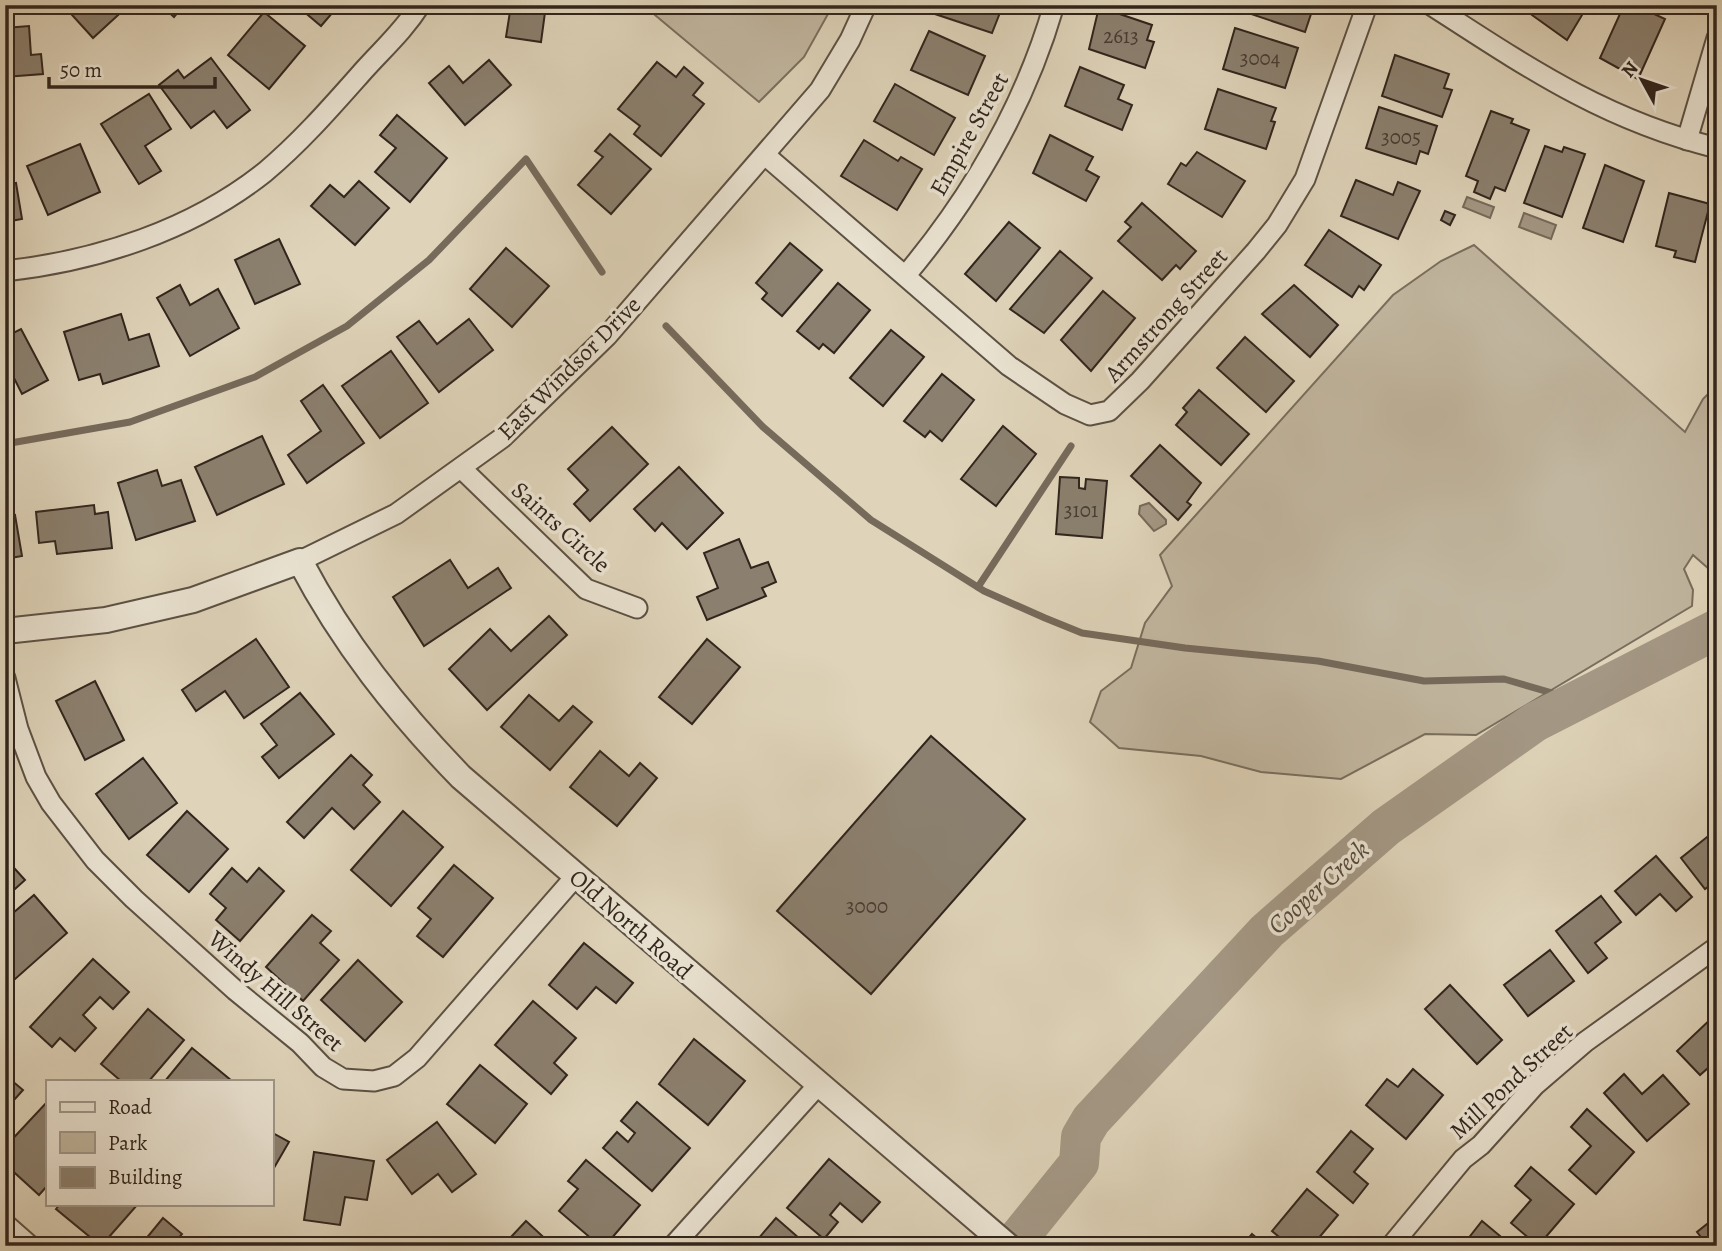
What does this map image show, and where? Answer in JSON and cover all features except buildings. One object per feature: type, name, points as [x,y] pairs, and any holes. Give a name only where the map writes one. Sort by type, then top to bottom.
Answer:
[{"type":"street","points":[[5,271],[55,265],[124,246],[201,213],[264,172],[326,115],[391,44],[420,5]]},
{"type":"street","name":"East Windsor Drive","points":[[5,631],[106,620],[194,600],[300,561],[396,514],[461,468],[502,438],[567,378],[765,155],[820,90],[850,40],[866,5]]},
{"type":"street","name":"Empire Street","points":[[906,275],[982,171],[1032,68],[1054,5]]},
{"type":"street","name":"Armstrong Street","points":[[765,155],[1037,386],[1080,413],[1100,415],[1109,411],[1133,389],[1256,251],[1292,202],[1305,179],[1367,5]]},
{"type":"street","points":[[1431,5],[1598,107],[1687,140],[1717,148]]},
{"type":"street","points":[[1687,140],[1717,38]]},
{"type":"street","name":"Saints Circle","points":[[461,468],[586,589],[637,608]]},
{"type":"street","name":"Old North Road","points":[[300,561],[329,617],[407,721],[461,777],[1008,1246]]},
{"type":"street","name":"Windy Hill Street","points":[[5,678],[18,729],[36,777],[62,821],[134,899],[235,990],[300,1043],[323,1067],[343,1079],[374,1081],[394,1076],[417,1058],[575,877]]},
{"type":"street","name":"Mill Pond Street","points":[[1391,1246],[1464,1159],[1535,1085],[1586,1042],[1717,947]]},
{"type":"street","points":[[673,1246],[820,1083]]},
{"type":"street","points":[[5,1224],[30,1246]]},
{"type":"green space","points":[[643,5],[833,5],[804,57],[759,102]]},
{"type":"green space","points":[[1474,245],[1685,432],[1703,399],[1717,385],[1717,576],[1693,555],[1684,569],[1693,590],[1692,606],[1476,735],[1425,734],[1341,779],[1261,772],[1201,756],[1119,748],[1090,722],[1101,691],[1131,668],[1145,623],[1172,586],[1160,555],[1393,295],[1441,261]]},
{"type":"shaded area","points":[[1467,197],[1494,207],[1490,218],[1463,207]]},
{"type":"shaded area","points":[[1524,213],[1556,225],[1551,239],[1519,227]]},
{"type":"shaded area","points":[[1149,503],[1166,520],[1166,524],[1154,531],[1139,514],[1140,506]]},
{"type":"waterway","points":[[5,444],[130,422],[255,377],[347,326],[429,260],[526,159],[602,272]]},
{"type":"waterway","points":[[666,326],[763,427],[871,520],[984,591],[1045,618],[1082,633],[1185,648],[1318,661],[1424,681],[1504,679],[1573,699]]},
{"type":"waterway","points":[[978,587],[1071,446]]},
{"type":"waterway","name":"Cooper Creek","points":[[1012,1246],[1079,1163],[1081,1137],[1091,1120],[1267,931],[1386,827],[1535,722],[1717,629]]}]
